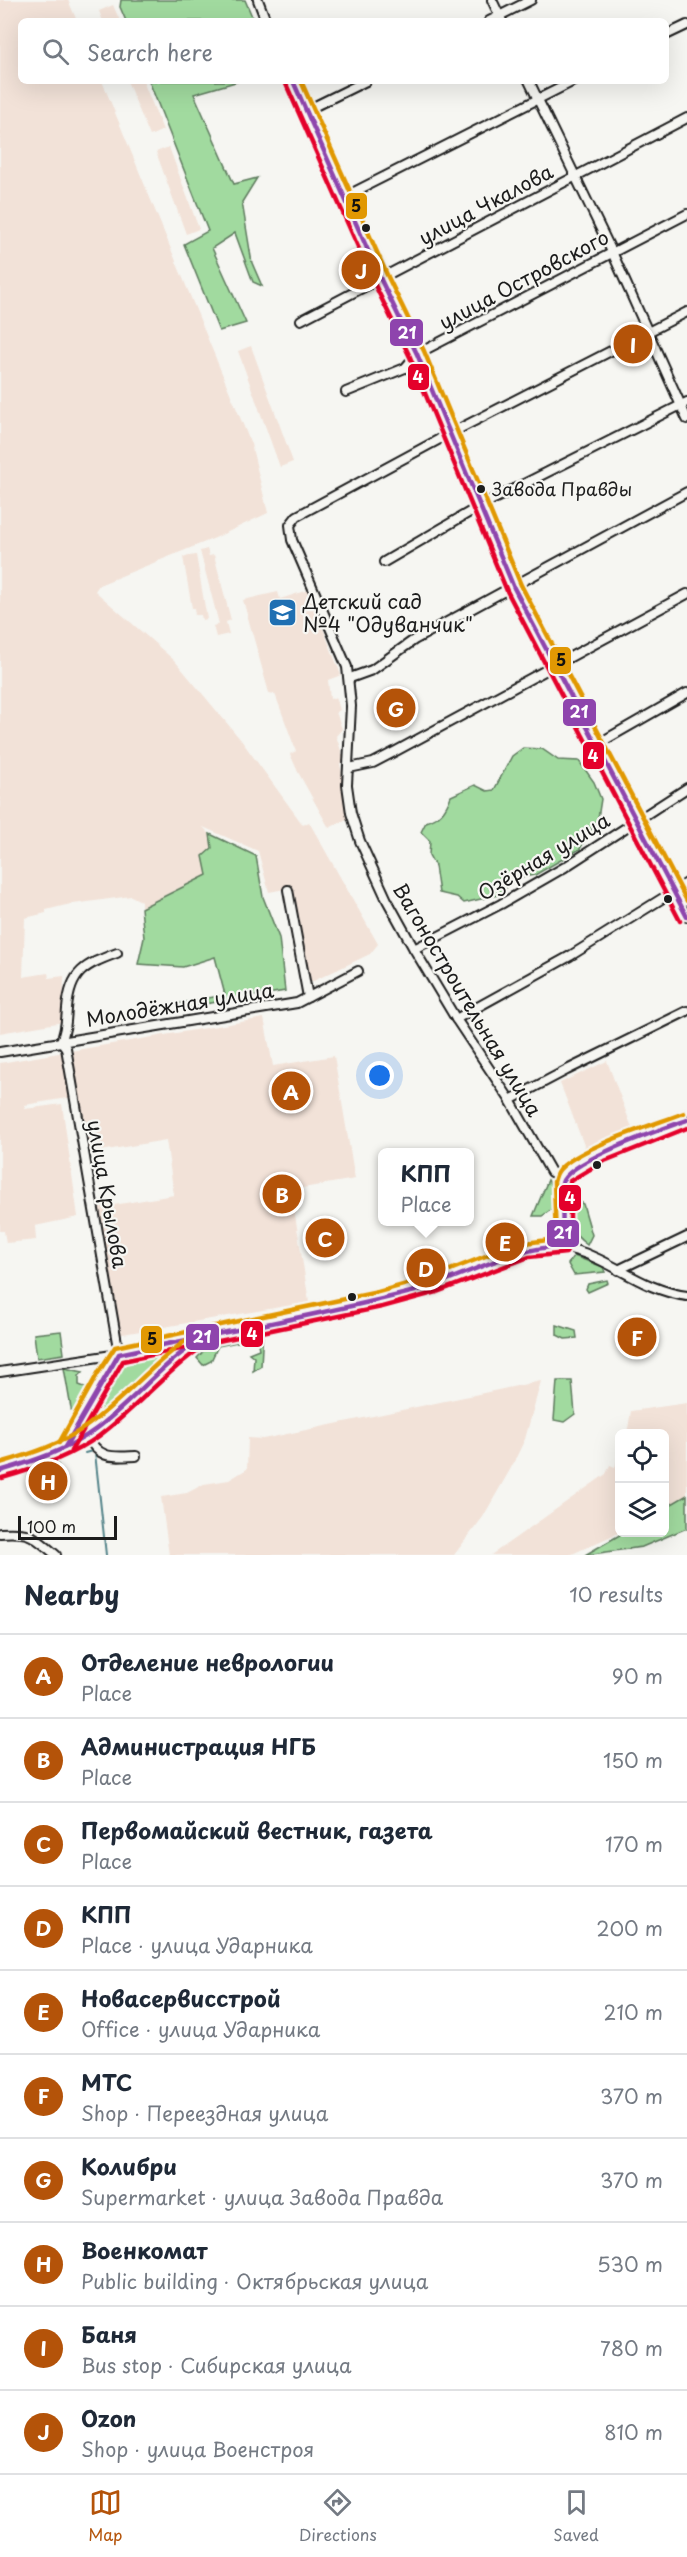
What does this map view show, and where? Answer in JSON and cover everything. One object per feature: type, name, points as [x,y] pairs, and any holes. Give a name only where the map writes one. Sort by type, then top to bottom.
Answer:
[{"type":"street","points":[[258,0],[265,18]]},
{"type":"street","points":[[492,0],[500,18]]},
{"type":"street","points":[[502,18],[531,0]]},
{"type":"street","points":[[669,34],[687,25]]},
{"type":"street","points":[[294,84],[381,280],[417,354],[514,588],[687,917]]},
{"type":"street","points":[[307,110],[360,84]]},
{"type":"street","points":[[530,84],[684,404],[687,419]]},
{"type":"street","points":[[344,196],[568,84]]},
{"type":"street","name":"улица Чкалова","points":[[301,320],[381,280],[687,117]]},
{"type":"street","name":"улица Островского","points":[[346,393],[405,368],[417,354],[687,214]]},
{"type":"street","points":[[449,434],[687,312]]},
{"type":"street","points":[[384,562],[480,506],[684,404]]},
{"type":"street","name":"Вагоностроительная улица","points":[[449,434],[297,516],[291,522],[289,529],[348,667],[350,678],[347,785],[351,813],[360,841],[387,900],[456,1019],[510,1100],[551,1172],[563,1177]]},
{"type":"street","points":[[350,678],[372,670],[414,640],[514,588],[687,492]]},
{"type":"street","points":[[349,768],[373,763],[687,594]]},
{"type":"street","points":[[596,745],[687,693]]},
{"type":"street","name":"Озёрная улица","points":[[414,949],[501,904],[565,867],[634,820],[687,788]]},
{"type":"street","points":[[456,1019],[570,956],[687,883]]},
{"type":"street","points":[[288,890],[308,997]]},
{"type":"street","points":[[61,1041],[65,1032],[68,1002],[75,978],[82,968],[117,953]]},
{"type":"street","name":"Молодёжная улица","points":[[0,1052],[297,1003],[358,971]]},
{"type":"street","points":[[510,1100],[687,1011]]},
{"type":"street","name":"улица Крылова","points":[[61,1041],[66,1047],[118,1354]]},
{"type":"street","points":[[563,1246],[563,1177],[567,1171],[597,1156],[687,1120]]},
{"type":"street","points":[[618,1270],[687,1237]]},
{"type":"street","points":[[0,1372],[118,1354],[388,1298],[442,1283],[534,1247],[563,1246],[590,1253],[655,1289],[687,1296]]},
{"type":"street","points":[[0,1471],[40,1460],[87,1435],[190,1346],[211,1334]]},
{"type":"street","points":[[153,1346],[163,1350],[166,1359],[161,1370]]},
{"type":"street","points":[[65,1447],[82,1422],[107,1370],[118,1354]]},
{"type":"street","points":[[90,1404],[89,1415],[95,1420],[109,1417]]},
{"type":"street","points":[[87,1435],[98,1451],[107,1457],[136,1456]]},
{"type":"street","points":[[0,1533],[23,1532],[32,1535],[56,1555]]},
{"type":"shaded area","points":[[0,0],[68,0],[76,18],[18,18],[18,84],[103,84],[251,444],[268,513],[215,538],[99,585],[95,591],[175,661],[241,740],[303,825],[309,822],[378,944],[370,954],[303,986],[285,889],[269,892],[258,851],[203,827],[210,834],[212,848],[203,856],[207,875],[141,908],[141,901],[131,896],[66,905],[25,918],[23,977],[48,973],[49,978],[64,976],[63,1022],[0,1033]]},
{"type":"shaded area","points":[[113,5],[119,18],[102,18],[99,11]]},
{"type":"shaded area","points":[[128,84],[144,84],[163,130],[150,136]]},
{"type":"shaded area","points":[[169,147],[199,229],[186,234],[156,152]]},
{"type":"shaded area","points":[[251,346],[293,462],[280,467],[238,351]]},
{"type":"shaded area","points":[[207,549],[209,556],[214,555],[231,620],[226,622],[229,634],[216,637],[213,626],[219,624],[200,551]]},
{"type":"shaded area","points":[[196,555],[207,619],[202,620],[201,615],[195,615],[194,608],[192,608],[183,557]]},
{"type":"shaded area","points":[[308,590],[341,675],[328,680],[330,699],[336,697],[340,710],[336,712],[342,729],[336,736],[345,762],[340,763],[349,818],[329,828],[290,754],[296,751],[275,694],[269,693],[243,600],[278,592],[280,599]]},
{"type":"shaded area","points":[[264,1018],[273,1066],[334,1056],[355,1179],[291,1190],[309,1302],[117,1335],[95,1208],[174,1195],[166,1140],[89,1153],[79,1096],[25,1105],[25,1109],[62,1104],[78,1217],[35,1226],[36,1240],[6,1243],[4,1231],[0,1231],[0,1063]]},
{"type":"shaded area","points":[[607,1061],[634,1133],[587,1153],[560,1083]]},
{"type":"shaded area","points":[[541,1381],[525,1439],[511,1468],[483,1517],[454,1555],[169,1555],[161,1497],[187,1493],[204,1484],[229,1480],[247,1469],[248,1438],[263,1439]]},
{"type":"shaded area","points":[[687,1403],[687,1502],[669,1510],[669,1429],[628,1429],[631,1411]]},
{"type":"shaded area","points":[[610,1465],[615,1467],[615,1534],[570,1555],[491,1555],[606,1474]]},
{"type":"green space","points":[[121,0],[245,0],[253,18],[125,18],[120,7]]},
{"type":"green space","points":[[150,84],[229,84],[194,94],[234,184],[257,178],[242,202],[252,263],[262,286],[253,282],[235,233],[212,248],[246,323],[219,331],[184,244],[208,231]]},
{"type":"green space","points":[[523,748],[542,749],[558,760],[579,761],[594,782],[601,799],[598,818],[580,849],[535,875],[517,878],[498,895],[464,903],[457,897],[439,893],[435,866],[429,855],[430,841],[421,832],[426,822],[436,818],[442,812],[451,796],[475,785],[487,791],[494,790],[512,756]]},
{"type":"green space","points":[[210,834],[256,856],[263,897],[279,938],[285,991],[180,1008],[181,1003],[225,995],[215,957],[183,967],[138,964],[144,938],[141,908],[207,875],[203,856],[212,848]]},
{"type":"green space","points":[[548,1180],[554,1190],[552,1209],[542,1216],[533,1216]]},
{"type":"green space","points":[[571,1203],[583,1204],[592,1235],[587,1245],[573,1231],[569,1222]]},
{"type":"green space","points":[[574,1256],[603,1267],[605,1272],[574,1275],[568,1264]]},
{"type":"green space","points":[[607,1280],[608,1283],[588,1292],[586,1289],[588,1284]]},
{"type":"green space","points":[[557,1325],[576,1331],[577,1338],[565,1339],[557,1335]]},
{"type":"green space","points":[[263,1329],[261,1366],[253,1371],[254,1357],[249,1353],[259,1349],[257,1338],[218,1346],[211,1361],[203,1365],[197,1358],[217,1337]]},
{"type":"green space","points":[[61,1331],[64,1354],[37,1358],[34,1334]]},
{"type":"green space","points":[[157,1355],[160,1357],[160,1363],[100,1417],[94,1415],[91,1411],[108,1377],[114,1371],[129,1362]]},
{"type":"green space","points":[[64,1368],[83,1372],[79,1376],[79,1385],[87,1388],[92,1386],[81,1409],[72,1414]]},
{"type":"green space","points":[[557,1381],[572,1381],[575,1414],[564,1422],[554,1420]]},
{"type":"green space","points":[[57,1462],[59,1468],[30,1477],[28,1471]]},
{"type":"green space","points":[[687,1495],[687,1528],[669,1536],[669,1506]]},
{"type":"green space","points":[[616,1537],[666,1537],[642,1547],[585,1555]]},
{"type":"waterway","points":[[85,1453],[92,1451],[95,1453],[106,1555]]},
{"type":"transit line","name":"4","points":[[286,84],[374,283],[410,357],[507,591],[680,921]]},
{"type":"transit line","name":"21","points":[[294,84],[381,280],[417,354],[514,588],[687,917]]},
{"type":"transit line","name":"5","points":[[302,84],[388,277],[424,351],[521,585],[687,901]]},
{"type":"transit line","name":"5","points":[[59,1443],[115,1347],[378,1292],[432,1277],[506,1248],[556,1239],[554,1182],[561,1168],[574,1158],[604,1143],[684,1113]]},
{"type":"transit line","name":"21","points":[[65,1447],[119,1354],[378,1300],[434,1285],[506,1257],[543,1248],[563,1246],[562,1183],[568,1174],[597,1156],[687,1120]]},
{"type":"transit line","name":"4","points":[[71,1451],[123,1361],[382,1307],[437,1292],[529,1257],[566,1253],[570,1246],[570,1181],[602,1162],[687,1128]]},
{"type":"transit line","name":"5","points":[[0,1463],[46,1448],[78,1432],[116,1402],[168,1354],[197,1333]]},
{"type":"transit line","name":"21","points":[[0,1471],[50,1454],[96,1429],[173,1360],[201,1339]]},
{"type":"transit line","name":"4","points":[[2,1478],[52,1462],[99,1436],[177,1366],[205,1345]]},
{"type":"place","name":"Ozon","points":[[361,270]]},
{"type":"place","name":"Баня","points":[[633,344]]},
{"type":"place","name":"Завода Правды","points":[[481,489]]},
{"type":"place","name":"Детский сад №4 \"Одуванчик\"","points":[[282,613]]},
{"type":"place","name":"Колибри","points":[[396,708]]},
{"type":"place","name":"Отделение неврологии","points":[[291,1091]]},
{"type":"place","name":"Администрация НГБ","points":[[282,1194]]},
{"type":"place","name":"Первомайский вестник, газета","points":[[325,1238]]},
{"type":"place","name":"Новасервисстрой","points":[[505,1242]]},
{"type":"place","name":"КПП","points":[[426,1268]]},
{"type":"place","name":"МТС","points":[[637,1337]]},
{"type":"place","name":"Военкомат","points":[[48,1481]]}]
